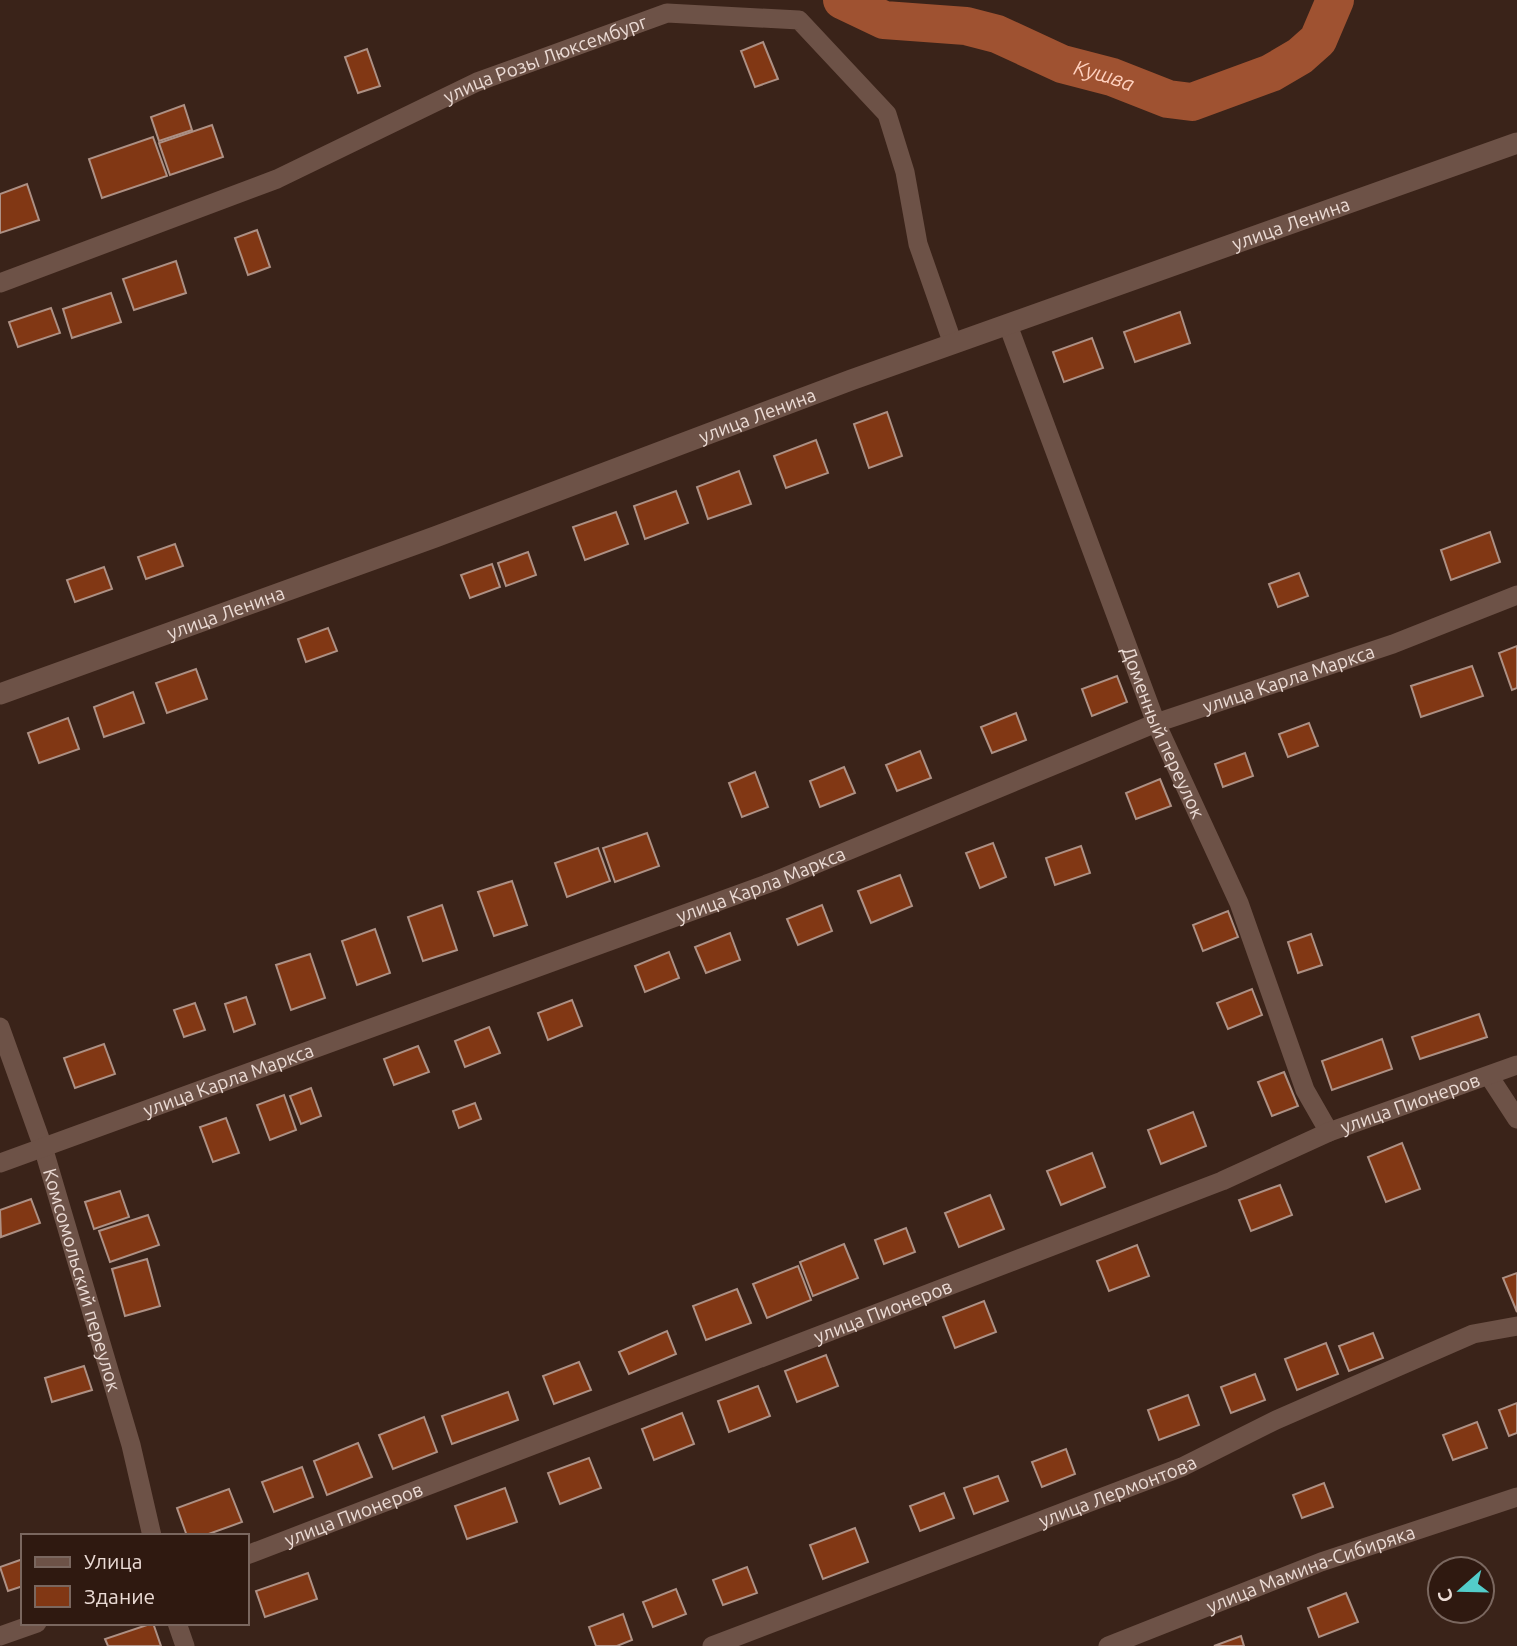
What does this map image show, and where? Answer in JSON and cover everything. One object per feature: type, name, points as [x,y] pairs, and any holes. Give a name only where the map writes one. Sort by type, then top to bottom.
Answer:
[{"type":"main road","name":"улица Ленина","points":[[0,694],[953,344],[1517,143]]},
{"type":"street","name":"улица Розы Люксембург","points":[[0,283],[277,179],[477,82],[667,13],[799,20],[887,114],[905,172],[918,244],[953,344]]},
{"type":"street","name":"Доменный переулок","points":[[1008,325],[1156,723],[1239,902],[1305,1090],[1329,1132]]},
{"type":"street","name":"улица Карла Маркса","points":[[0,1163],[775,881],[1156,723],[1392,644],[1517,595]]},
{"type":"street","name":"Комсомольский переулок","points":[[0,1027],[43,1147],[131,1445],[152,1534]]},
{"type":"street","name":"улица Пионеров","points":[[248,1555],[1222,1181],[1329,1132],[1517,1065]]},
{"type":"street","points":[[1489,1076],[1517,1119]]},
{"type":"street","name":"улица Лермонтова","points":[[712,1646],[1182,1467],[1276,1420],[1473,1334],[1517,1326]]},
{"type":"street","name":"улица Мамина-Сибиряка","points":[[1108,1646],[1321,1562],[1517,1497]]},
{"type":"street","points":[[0,1636],[31,1625]]},
{"type":"street","points":[[178,1625],[185,1646]]},
{"type":"building","points":[[763,42],[778,79],[755,87],[741,51]]},
{"type":"building","points":[[367,49],[380,86],[358,93],[345,57]]},
{"type":"building","points":[[184,105],[192,130],[159,141],[151,117]]},
{"type":"building","points":[[212,125],[223,157],[170,175],[159,143]]},
{"type":"building","points":[[153,137],[167,176],[102,198],[89,159]]},
{"type":"building","points":[[27,184],[39,220],[0,233],[0,194]]},
{"type":"building","points":[[257,230],[270,267],[248,275],[235,238]]},
{"type":"building","points":[[176,261],[186,293],[134,310],[123,279]]},
{"type":"building","points":[[111,293],[121,322],[72,338],[63,309]]},
{"type":"building","points":[[51,308],[60,333],[18,347],[9,322]]},
{"type":"building","points":[[1180,312],[1190,343],[1135,362],[1124,332]]},
{"type":"building","points":[[1092,338],[1103,368],[1064,382],[1053,352]]},
{"type":"building","points":[[887,412],[902,456],[869,468],[854,424]]},
{"type":"building","points":[[816,440],[828,473],[786,488],[774,456]]},
{"type":"building","points":[[739,471],[751,504],[708,519],[697,487]]},
{"type":"building","points":[[676,491],[688,523],[645,539],[634,506]]},
{"type":"building","points":[[616,512],[628,544],[585,560],[573,527]]},
{"type":"building","points":[[1490,532],[1500,562],[1451,580],[1441,550]]},
{"type":"building","points":[[175,544],[183,566],[146,579],[138,557]]},
{"type":"building","points":[[528,552],[536,575],[506,586],[498,563]]},
{"type":"building","points":[[492,564],[500,587],[470,598],[461,575]]},
{"type":"building","points":[[104,567],[112,589],[75,602],[67,580]]},
{"type":"building","points":[[1299,573],[1308,596],[1278,607],[1269,584]]},
{"type":"building","points":[[328,628],[337,651],[306,662],[298,639]]},
{"type":"building","points":[[1517,646],[1517,688],[1512,690],[1499,653]]},
{"type":"building","points":[[1472,666],[1483,696],[1421,717],[1411,686]]},
{"type":"building","points":[[196,669],[207,699],[167,713],[156,683]]},
{"type":"building","points":[[1117,676],[1127,702],[1092,716],[1082,689]]},
{"type":"building","points":[[133,692],[144,723],[104,737],[94,707]]},
{"type":"building","points":[[1016,713],[1026,740],[992,753],[981,727]]},
{"type":"building","points":[[68,718],[79,749],[39,763],[28,733]]},
{"type":"building","points":[[1309,723],[1318,746],[1288,757],[1279,734]]},
{"type":"building","points":[[920,751],[931,778],[897,791],[886,765]]},
{"type":"building","points":[[1245,753],[1253,776],[1223,787],[1215,764]]},
{"type":"building","points":[[844,767],[855,793],[820,807],[810,781]]},
{"type":"building","points":[[755,772],[768,807],[742,817],[729,783]]},
{"type":"building","points":[[1160,779],[1171,806],[1136,819],[1126,793]]},
{"type":"building","points":[[647,833],[659,866],[615,882],[603,848]]},
{"type":"building","points":[[993,843],[1006,877],[980,888],[966,853]]},
{"type":"building","points":[[1081,846],[1090,873],[1055,885],[1046,858]]},
{"type":"building","points":[[598,848],[610,881],[567,897],[555,863]]},
{"type":"building","points":[[900,875],[912,906],[871,923],[858,891]]},
{"type":"building","points":[[512,881],[527,925],[494,936],[478,892]]},
{"type":"building","points":[[442,905],[457,950],[423,961],[408,917]]},
{"type":"building","points":[[822,905],[832,931],[798,945],[787,919]]},
{"type":"building","points":[[1228,911],[1238,937],[1203,951],[1193,925]]},
{"type":"building","points":[[375,929],[390,973],[357,985],[342,941]]},
{"type":"building","points":[[730,933],[740,960],[706,973],[695,947]]},
{"type":"building","points":[[1311,934],[1322,965],[1298,973],[1288,942]]},
{"type":"building","points":[[669,952],[679,978],[645,992],[635,966]]},
{"type":"building","points":[[310,954],[325,998],[291,1010],[276,965]]},
{"type":"building","points":[[1252,989],[1262,1015],[1228,1029],[1217,1003]]},
{"type":"building","points":[[246,997],[255,1024],[234,1032],[225,1004]]},
{"type":"building","points":[[572,1000],[582,1026],[548,1040],[538,1013]]},
{"type":"building","points":[[195,1003],[205,1030],[184,1037],[174,1010]]},
{"type":"building","points":[[1479,1014],[1487,1037],[1420,1059],[1412,1037]]},
{"type":"building","points":[[489,1027],[500,1053],[465,1067],[455,1041]]},
{"type":"building","points":[[1382,1039],[1392,1069],[1332,1090],[1322,1061]]},
{"type":"building","points":[[104,1044],[115,1074],[75,1088],[64,1058]]},
{"type":"building","points":[[418,1046],[429,1072],[394,1085],[384,1059]]},
{"type":"building","points":[[1284,1072],[1298,1106],[1272,1116],[1258,1082]]},
{"type":"building","points":[[311,1088],[321,1116],[301,1124],[290,1096]]},
{"type":"building","points":[[284,1095],[296,1130],[270,1140],[257,1105]]},
{"type":"building","points":[[475,1103],[481,1119],[459,1128],[453,1111]]},
{"type":"building","points":[[1193,1112],[1206,1146],[1161,1164],[1148,1130]]},
{"type":"building","points":[[226,1118],[239,1153],[213,1162],[200,1127]]},
{"type":"building","points":[[1402,1143],[1420,1189],[1386,1202],[1368,1157]]},
{"type":"building","points":[[1092,1153],[1105,1187],[1061,1205],[1047,1171]]},
{"type":"building","points":[[1280,1185],[1292,1215],[1251,1231],[1239,1200]]},
{"type":"building","points":[[120,1191],[129,1217],[94,1229],[85,1202]]},
{"type":"building","points":[[990,1195],[1004,1229],[959,1247],[945,1213]]},
{"type":"building","points":[[31,1199],[40,1223],[1,1237],[0,1210]]},
{"type":"building","points":[[148,1215],[159,1245],[110,1262],[99,1231]]},
{"type":"building","points":[[906,1228],[915,1252],[884,1264],[875,1240]]},
{"type":"building","points":[[844,1244],[858,1278],[813,1296],[800,1262]]},
{"type":"building","points":[[1137,1245],[1149,1276],[1109,1291],[1097,1261]]},
{"type":"building","points":[[147,1259],[160,1306],[125,1316],[112,1269]]},
{"type":"building","points":[[798,1266],[811,1300],[767,1318],[753,1284]]},
{"type":"building","points":[[1517,1273],[1517,1312],[1503,1278]]},
{"type":"building","points":[[737,1289],[751,1323],[706,1340],[693,1306]]},
{"type":"building","points":[[984,1301],[996,1332],[955,1348],[943,1317]]},
{"type":"building","points":[[667,1331],[676,1354],[629,1374],[619,1352]]},
{"type":"building","points":[[1373,1333],[1383,1358],[1349,1371],[1339,1346]]},
{"type":"building","points":[[1326,1343],[1338,1374],[1297,1390],[1285,1359]]},
{"type":"building","points":[[826,1355],[838,1386],[797,1402],[785,1371]]},
{"type":"building","points":[[579,1362],[591,1390],[554,1404],[543,1376]]},
{"type":"building","points":[[84,1366],[92,1390],[52,1402],[45,1378]]},
{"type":"building","points":[[1255,1374],[1265,1400],[1231,1413],[1221,1387]]},
{"type":"building","points":[[758,1386],[770,1416],[729,1432],[718,1401]]},
{"type":"building","points":[[508,1392],[518,1420],[452,1444],[442,1416]]},
{"type":"building","points":[[1188,1395],[1199,1425],[1159,1440],[1148,1410]]},
{"type":"building","points":[[1517,1403],[1517,1433],[1509,1436],[1499,1410]]},
{"type":"building","points":[[682,1413],[694,1444],[654,1460],[642,1429]]},
{"type":"building","points":[[424,1417],[437,1452],[393,1469],[379,1435]]},
{"type":"building","points":[[1477,1422],[1487,1448],[1453,1460],[1443,1435]]},
{"type":"building","points":[[358,1443],[372,1477],[327,1495],[314,1461]]},
{"type":"building","points":[[1066,1449],[1075,1474],[1042,1487],[1032,1462]]},
{"type":"building","points":[[589,1458],[601,1488],[560,1504],[548,1473]]},
{"type":"building","points":[[302,1467],[313,1497],[274,1512],[262,1482]]},
{"type":"building","points":[[998,1476],[1008,1501],[974,1514],[964,1488]]},
{"type":"building","points":[[1324,1483],[1333,1507],[1302,1518],[1293,1495]]},
{"type":"building","points":[[505,1488],[517,1522],[467,1539],[455,1506]]},
{"type":"building","points":[[229,1489],[242,1522],[209,1534],[186,1534],[177,1508]]},
{"type":"building","points":[[944,1493],[954,1518],[920,1531],[910,1506]]},
{"type":"building","points":[[855,1528],[868,1562],[823,1579],[810,1545]]},
{"type":"building","points":[[21,1560],[21,1587],[8,1591],[0,1567]]},
{"type":"building","points":[[747,1567],[757,1593],[723,1605],[713,1580]]},
{"type":"building","points":[[308,1573],[317,1599],[265,1617],[256,1591]]},
{"type":"building","points":[[676,1589],[686,1614],[653,1627],[643,1602]]},
{"type":"building","points":[[1346,1593],[1358,1622],[1319,1637],[1308,1608]]},
{"type":"building","points":[[623,1614],[632,1640],[617,1646],[596,1646],[589,1627]]},
{"type":"building","points":[[154,1625],[161,1646],[108,1646],[105,1639]]},
{"type":"building","points":[[1241,1636],[1244,1646],[1214,1646]]},
{"type":"waterway","name":"Кушва","points":[[842,0],[884,20],[966,26],[997,34],[1062,64],[1112,77],[1168,99],[1192,102],[1271,73],[1300,56],[1318,40],[1335,0]]}]
